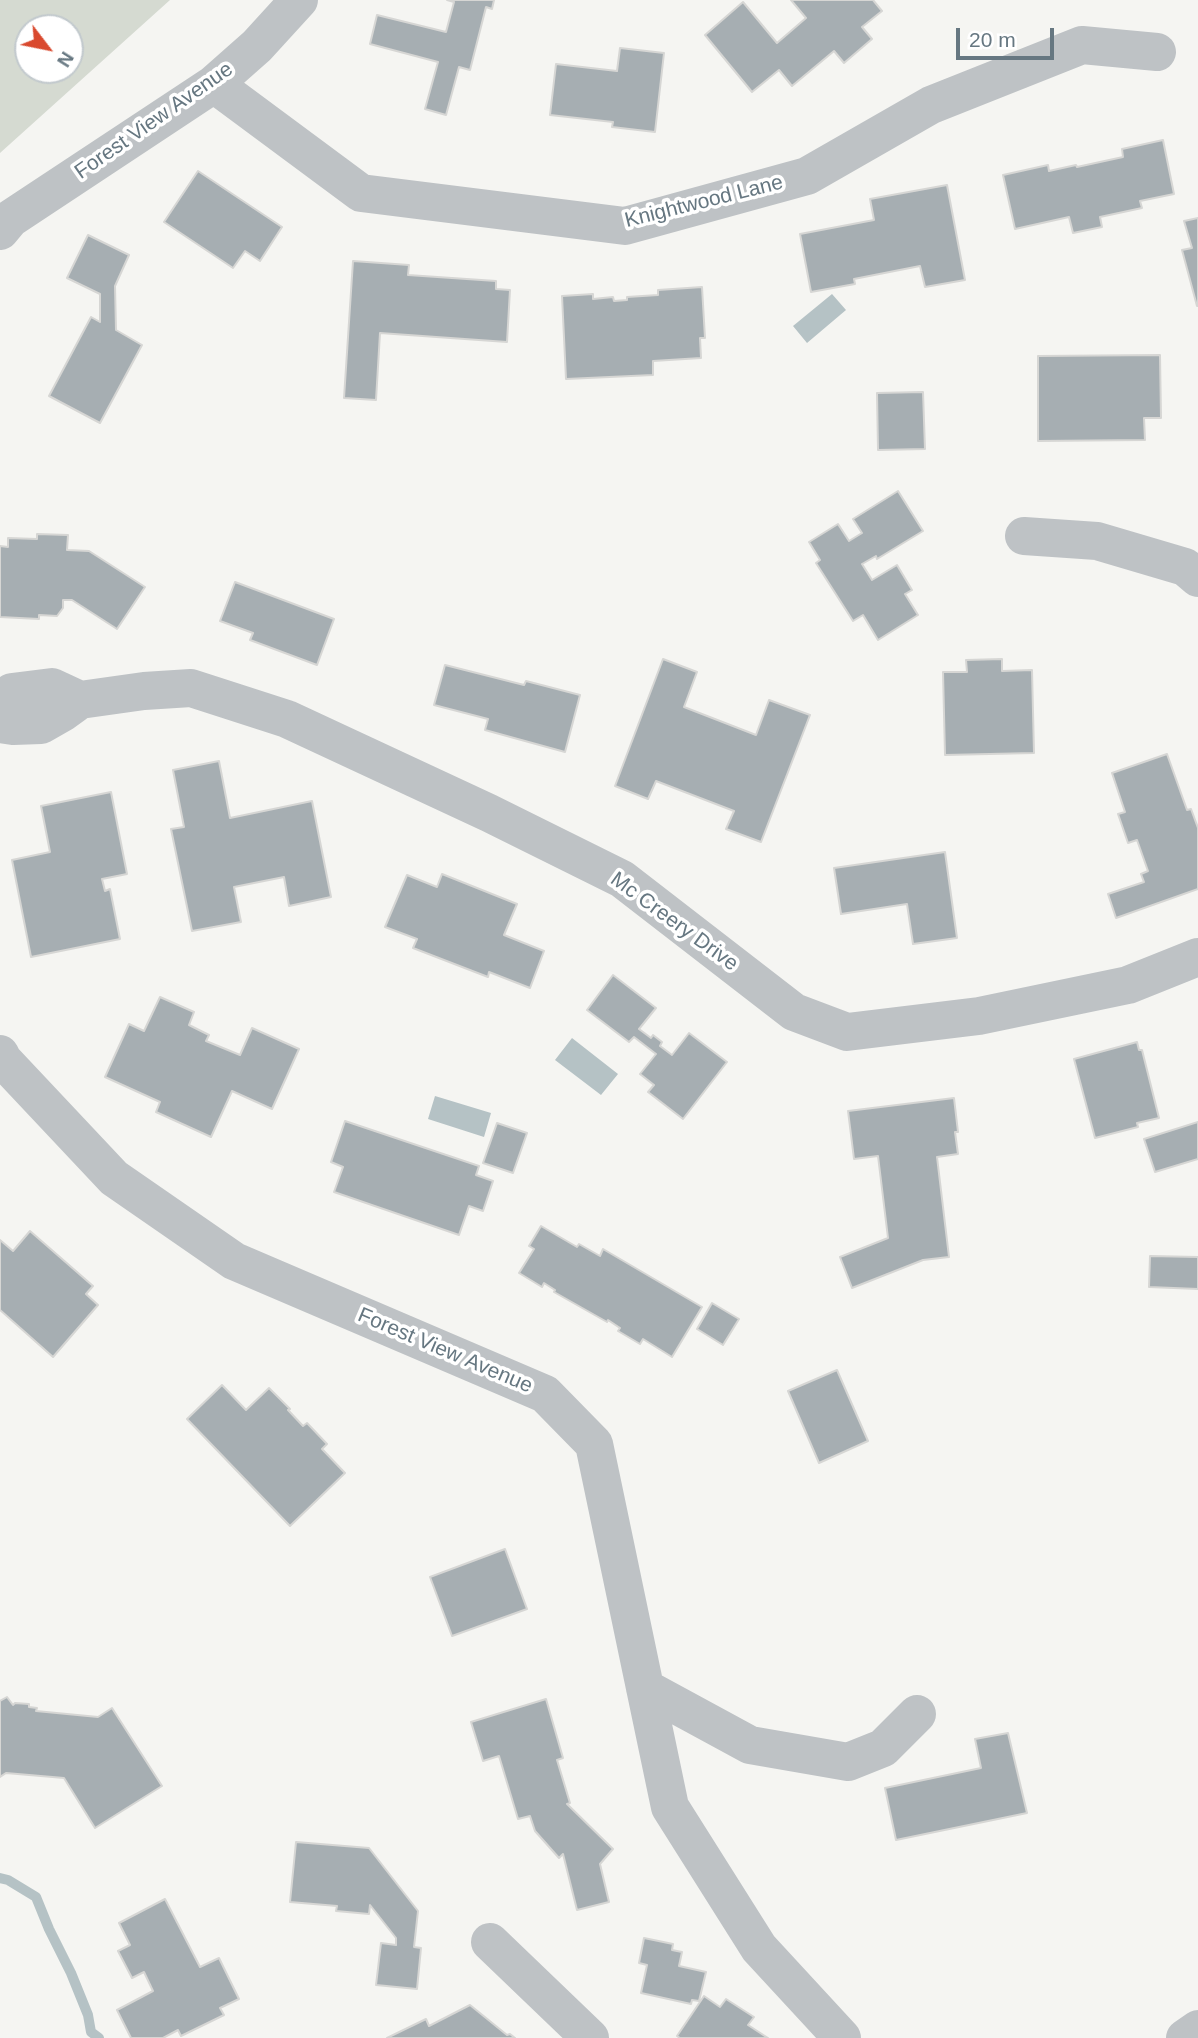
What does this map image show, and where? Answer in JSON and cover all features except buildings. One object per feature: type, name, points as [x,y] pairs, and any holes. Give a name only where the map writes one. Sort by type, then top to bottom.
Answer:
[{"type":"street","name":"Forest View Avenue","points":[[0,231],[10,219],[214,84],[257,46],[299,0]]},
{"type":"street","name":"Knightwood Lane","points":[[214,84],[361,193],[625,226],[807,176],[931,105],[1082,45],[1157,52]]},
{"type":"street","points":[[1024,536],[1097,541],[1185,567],[1198,578]]},
{"type":"street","name":"Mc Creery Drive","points":[[0,699],[12,692],[52,687],[80,700]]},
{"type":"street","name":"Mc Creery Drive","points":[[0,724],[41,724],[80,700],[191,688],[287,719],[489,813],[622,879],[794,1012],[847,1032],[979,1016],[1128,985],[1198,957]]},
{"type":"street","name":"Forest View Avenue","points":[[0,1054],[114,1178],[234,1261],[545,1394],[594,1444],[670,1807],[758,1948],[842,2038]]},
{"type":"street","points":[[645,1688],[750,1745],[848,1762],[883,1748],[917,1714]]},
{"type":"street","points":[[490,1942],[590,2038]]},
{"type":"street","points":[[1185,2038],[1198,2029]]},
{"type":"shaded area","points":[[0,0],[170,0],[84,77],[84,14],[14,14],[14,84],[77,84],[0,153]]},
{"type":"shaded area","points":[[832,294],[846,310],[807,343],[793,326]]},
{"type":"shaded area","points":[[572,1038],[618,1074],[601,1095],[555,1060]]},
{"type":"shaded area","points":[[435,1096],[491,1113],[484,1137],[428,1119]]},
{"type":"waterway","points":[[0,1878],[36,1897],[71,1973],[88,2015],[91,2032],[99,2038]]}]
